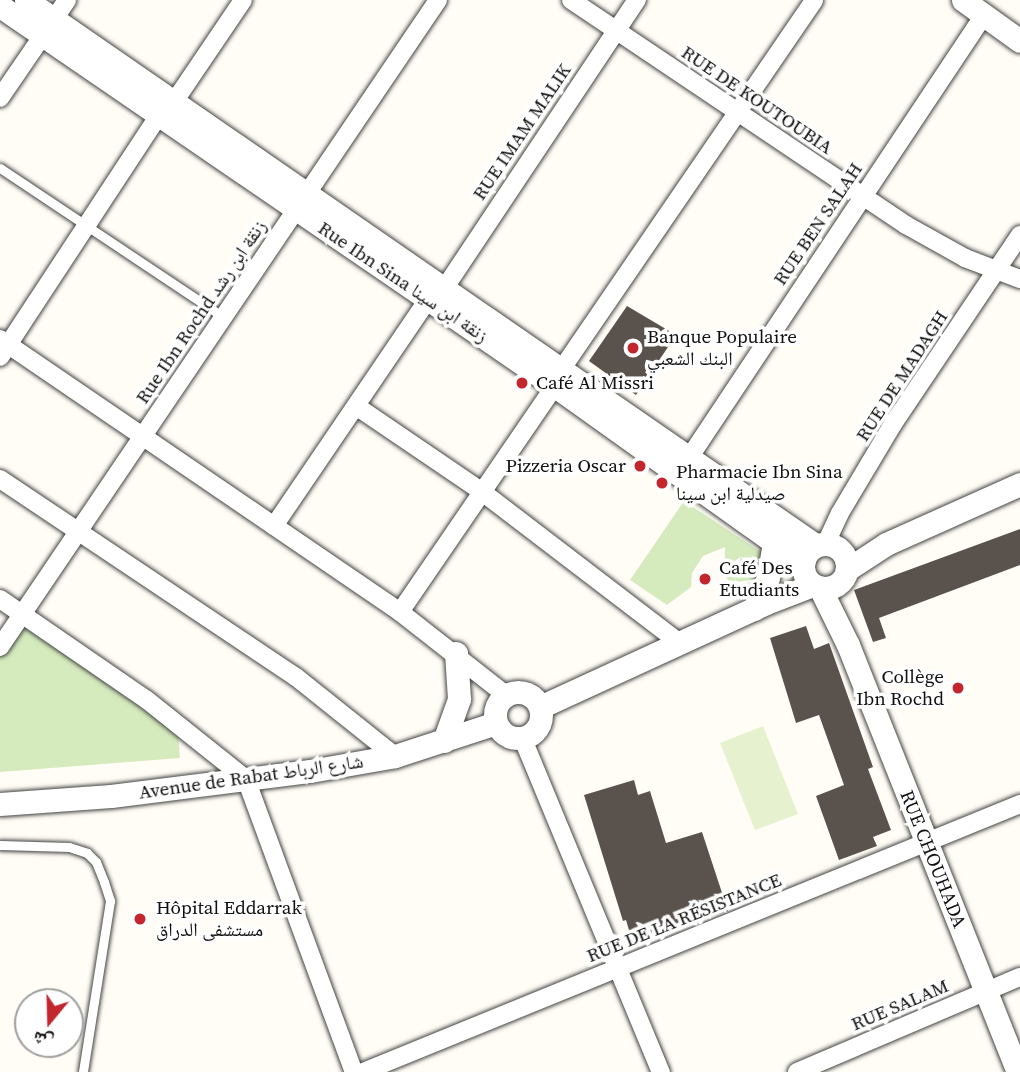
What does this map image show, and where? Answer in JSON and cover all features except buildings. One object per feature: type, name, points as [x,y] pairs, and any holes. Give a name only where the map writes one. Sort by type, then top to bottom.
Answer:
[{"type":"street","name":"Rue Ibn Sina زنقة ابن سينا","points":[[26,0],[48,27]]},
{"type":"street","points":[[0,97],[67,0]]},
{"type":"street","points":[[243,0],[3,347],[142,436],[400,612],[456,653],[506,695]]},
{"type":"street","name":"Rue Ibn Rochd زنقة ابن رشد","points":[[0,647],[438,0]]},
{"type":"street","name":"RUE DE KOUTOUBIA","points":[[572,0],[934,243],[1020,279]]},
{"type":"street","name":"RUE IMAM MALIK","points":[[274,526],[637,0]]},
{"type":"street","points":[[400,612],[814,0]]},
{"type":"street","points":[[963,0],[1020,41]]},
{"type":"street","name":"Rue Ibn Sina زنقة ابن سينا","points":[[0,6],[48,27],[558,378],[774,542],[823,566]]},
{"type":"street","name":"RUE BEN SALAH","points":[[690,458],[984,15]]},
{"type":"street","name":"RUE DE MADAGH","points":[[823,566],[840,513],[893,424],[1020,235]]},
{"type":"street","name":"Rue Ibn Sina زنقة ابن سينا","points":[[558,378],[690,458],[823,566]]},
{"type":"street","points":[[356,406],[481,491],[680,643]]},
{"type":"street","points":[[0,479],[296,677],[395,756]]},
{"type":"street","points":[[540,707],[760,606],[823,566],[886,544],[1020,484]]},
{"type":"street","points":[[760,606],[774,542]]},
{"type":"street","name":"RUE CHOUHADA","points":[[823,566],[848,645],[1018,1072]]},
{"type":"street","points":[[0,599],[147,699],[246,779],[354,1072]]},
{"type":"street","points":[[444,741],[459,699],[456,653]]},
{"type":"street","points":[[522,692],[530,695],[540,707],[540,723],[536,730],[522,737],[507,735],[496,723],[496,707],[506,695],[522,692]]},
{"type":"street","name":"Avenue de Rabat شارع الرباط","points":[[0,804],[97,797],[246,779],[395,756],[496,723]]},
{"type":"street","points":[[522,737],[661,1072]]},
{"type":"street","name":"RUE DE LA RÉSISTANCE","points":[[363,1072],[1020,804]]},
{"type":"street","name":"RUE SALAM","points":[[797,1072],[1020,977]]},
{"type":"lane","points":[[0,168],[223,317]]},
{"type":"lane","points":[[0,845],[68,847],[87,853],[96,862],[104,882],[110,901],[82,1072]]},
{"type":"green space","points":[[684,501],[767,556],[757,579],[724,584],[725,547],[703,556],[692,573],[691,587],[667,605],[630,580]]},
{"type":"green space","points":[[22,613],[177,722],[180,758],[0,772],[0,645]]},
{"type":"green space","points":[[763,726],[798,814],[755,830],[720,743]]},
{"type":"place","name":"Banque Populaire البنك الشعبي","points":[[633,348]]},
{"type":"place","name":"Café Al Missri","points":[[522,383]]},
{"type":"place","name":"Pizzeria Oscar","points":[[640,466]]},
{"type":"place","name":"Pharmacie Ibn Sina صيدلية ابن سينا","points":[[662,483]]},
{"type":"place","name":"Café Des Etudiants","points":[[705,579]]},
{"type":"place","name":"Collège Ibn Rochd","points":[[958,688]]},
{"type":"place","name":"Hôpital Eddarrak مستشفى الدراق","points":[[140,919]]}]
